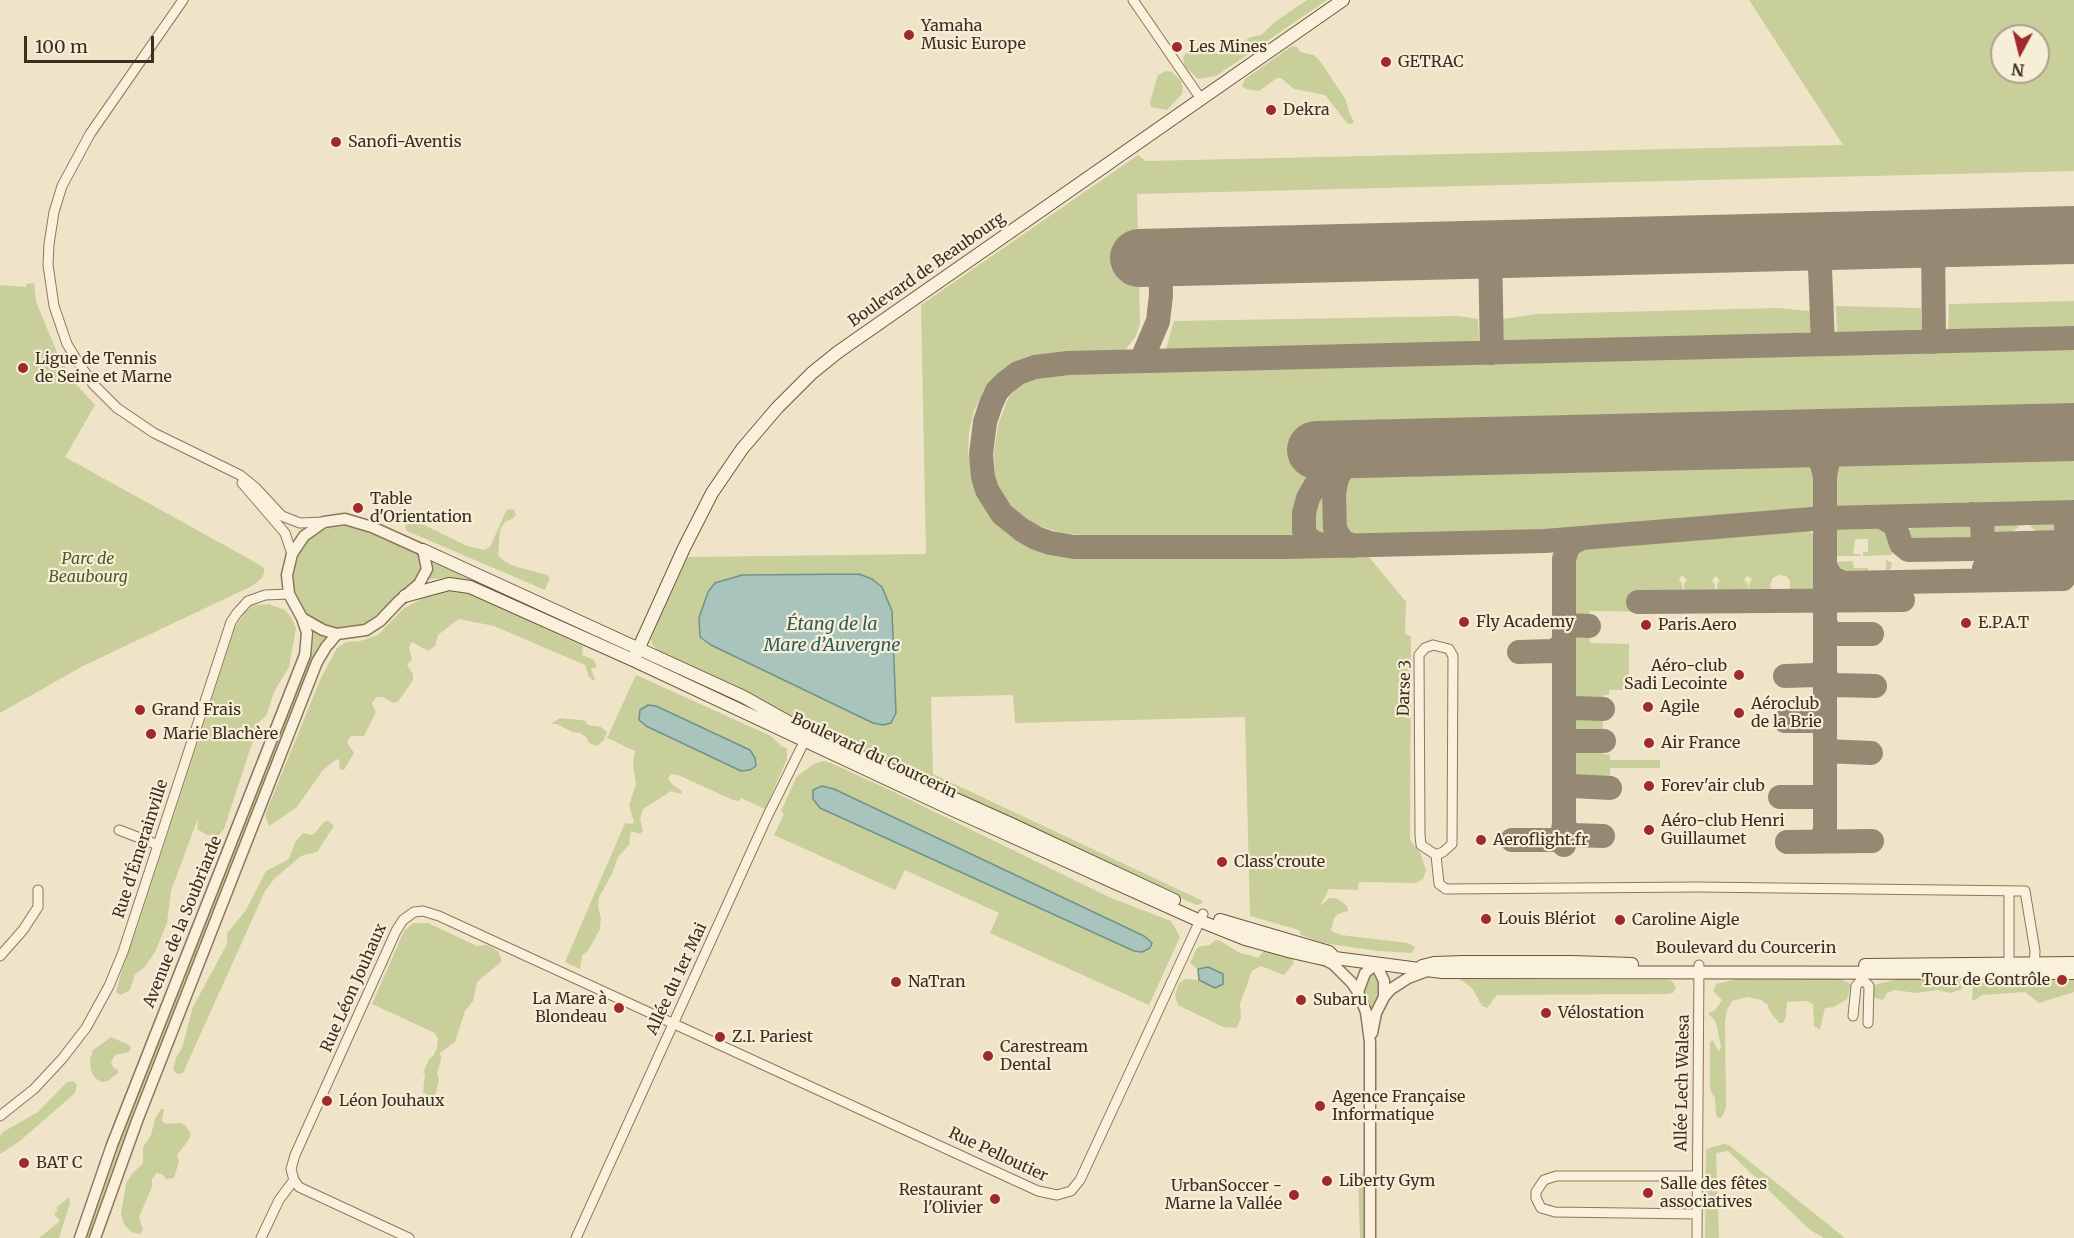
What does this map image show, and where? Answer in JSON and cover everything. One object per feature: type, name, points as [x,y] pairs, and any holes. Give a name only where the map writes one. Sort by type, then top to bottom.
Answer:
[{"type":"main road","name":"Boulevard de Beaubourg","points":[[636,654],[684,548],[712,493],[742,449],[777,408],[812,374],[838,351],[1343,0]]},
{"type":"main road","name":"Boulevard du Courcerin","points":[[423,550],[806,738],[1202,917],[1329,952],[1329,958],[1423,969],[1434,963],[1571,962],[1700,968],[1968,973],[2074,963]]},
{"type":"main road","name":"Boulevard du Courcerin","points":[[405,596],[440,585],[463,585],[636,654]]},
{"type":"main road","name":"Boulevard du Courcerin","points":[[1863,972],[1988,962],[2011,968]]},
{"type":"main road","name":"Boulevard du Courcerin","points":[[2034,968],[2074,973]]},
{"type":"street","points":[[183,0],[90,134],[68,172],[54,212],[49,236],[48,265],[52,298],[72,352],[93,384],[117,408],[139,425],[240,475],[256,488],[282,516],[300,522],[345,519],[361,522],[423,550],[426,574],[419,584],[380,621],[366,630],[337,634],[323,630],[302,618],[289,594],[287,575],[292,554],[304,536],[324,522]]},
{"type":"street","points":[[1133,0],[1201,99]]},
{"type":"street","points":[[216,464],[245,486],[271,516],[287,538],[292,554]]},
{"type":"street","name":"Rue d'Émerainville","points":[[0,1116],[34,1089],[75,1044],[90,1021],[120,961],[231,622],[248,601],[265,595],[289,594]]},
{"type":"street","name":"Avenue de la Soubriarde","points":[[80,1238],[115,1135],[305,655],[307,633],[302,618]]},
{"type":"street","name":"Avenue de la Soubriarde","points":[[95,1238],[136,1120],[321,654],[337,634]]},
{"type":"street","name":"Darse 3","points":[[1433,645],[1449,649],[1453,656],[1452,844],[1436,855],[1421,846],[1420,834],[1419,655],[1425,648],[1433,645]]},
{"type":"street","name":"Allée du 1er Mai","points":[[576,1238],[767,817],[806,738]]},
{"type":"street","points":[[119,830],[158,845]]},
{"type":"street","points":[[1436,855],[1439,884],[1446,889],[1698,887],[2025,891],[2034,968]]},
{"type":"street","points":[[0,956],[23,930],[38,907],[38,890]]},
{"type":"street","points":[[2009,891],[2011,968]]},
{"type":"street","name":"Rue Léon Jouhaux","points":[[261,1238],[279,1200],[294,1180],[291,1169],[295,1155],[396,931],[402,920],[414,912],[423,911],[439,916],[674,1024]]},
{"type":"street","name":"Rue Pelloutier","points":[[674,1024],[1038,1191],[1049,1195],[1061,1195],[1075,1187],[1085,1170],[1202,917]]},
{"type":"street","points":[[1329,958],[1358,992],[1366,1012],[1370,1042],[1370,1238]]},
{"type":"street","points":[[1968,973],[1970,967],[1981,966],[1988,962]]},
{"type":"street","points":[[1358,992],[1365,974],[1376,964],[1384,981],[1384,997]]},
{"type":"street","name":"Allée Lech Walesa","points":[[1697,1238],[1700,968]]},
{"type":"street","points":[[1370,1042],[1376,1013],[1384,997],[1391,989],[1423,969]]},
{"type":"street","points":[[1853,1016],[1856,986],[1863,972]]},
{"type":"street","points":[[1863,972],[1869,986],[1868,1023]]},
{"type":"street","points":[[1697,1176],[1556,1176],[1544,1180],[1536,1192],[1536,1198],[1541,1208],[1555,1212],[1697,1214]]},
{"type":"street","points":[[294,1180],[307,1192],[408,1238]]},
{"type":"green space","points":[[1307,0],[1327,0],[1216,76],[1198,79],[1185,66],[1183,57],[1189,50],[1214,54],[1224,52],[1251,37],[1261,35],[1276,21]]},
{"type":"green space","points":[[1749,0],[2074,0],[2074,171],[1137,194],[1140,323],[1136,336],[1125,350],[1074,352],[1020,362],[1003,371],[988,383],[974,411],[969,433],[968,454],[977,493],[1001,528],[1014,539],[1054,556],[1080,558],[1364,551],[1406,602],[1405,634],[1411,636],[1410,840],[1421,854],[1426,871],[1423,879],[1416,883],[1359,882],[1358,890],[1329,889],[1320,906],[1332,898],[1338,899],[1347,906],[1348,911],[1334,918],[1331,931],[1341,935],[1408,943],[1415,947],[1412,953],[1378,951],[1323,943],[1301,935],[1299,930],[1250,916],[1245,717],[1015,723],[1013,695],[931,697],[933,774],[1203,901],[1196,905],[843,746],[659,652],[652,644],[651,639],[688,557],[926,554],[921,305],[1138,155],[1146,161],[1843,145]]},
{"type":"green space","points":[[1292,46],[1297,47],[1300,52],[1314,55],[1320,61],[1346,100],[1354,122],[1347,123],[1325,95],[1294,89],[1281,78],[1277,78],[1259,91],[1242,86],[1245,79]]},
{"type":"green space","points":[[1166,71],[1172,72],[1181,81],[1183,90],[1167,110],[1151,107],[1150,102],[1158,75]]},
{"type":"green space","name":"Parc de Beaubourg","points":[[34,283],[36,302],[59,357],[75,383],[95,405],[65,457],[251,560],[264,568],[264,573],[262,578],[252,586],[83,666],[0,713],[0,285],[26,287],[26,284]]},
{"type":"green space","points":[[2074,301],[2074,328],[1948,331],[1949,304]]},
{"type":"green space","points":[[1836,306],[1921,308],[1922,331],[1837,333]]},
{"type":"green space","points":[[1777,308],[1811,311],[1812,334],[1504,341],[1503,319],[1537,314]]},
{"type":"green space","points":[[1458,316],[1478,319],[1479,342],[1165,352],[1174,321]]},
{"type":"green space","points":[[2074,347],[2074,419],[1316,438],[1315,475],[1301,502],[1299,511],[1299,542],[1104,537],[1061,533],[1022,520],[1008,507],[995,475],[994,453],[998,425],[1008,399],[1020,384],[1061,370]]},
{"type":"green space","points":[[2074,446],[2074,507],[1851,512],[1837,508],[1830,494],[1831,475],[1837,461],[1852,452]]},
{"type":"green space","points":[[1779,452],[1801,455],[1817,472],[1820,497],[1816,507],[1809,513],[1582,535],[1539,537],[1359,541],[1347,536],[1341,526],[1341,483],[1350,470],[1370,462]]},
{"type":"green space","points":[[1330,474],[1329,526],[1325,535],[1319,538],[1310,528],[1310,508],[1321,485]]},
{"type":"green space","points":[[509,509],[514,510],[516,515],[505,522],[500,530],[498,555],[514,566],[547,575],[550,578],[545,590],[407,531],[405,527],[410,518],[467,546],[484,550],[490,547]]},
{"type":"green space","points":[[2056,518],[2060,524],[2056,531],[2036,531],[2031,527],[2035,519]]},
{"type":"green space","points":[[1996,519],[2015,519],[2018,528],[2012,532],[1994,533],[1991,523]]},
{"type":"green space","points":[[1955,520],[1966,522],[1973,529],[1976,538],[1973,542],[1954,541],[1952,544],[1934,544],[1926,542],[1911,545],[1906,540],[1908,531],[1917,523]]},
{"type":"green space","points":[[1878,523],[1886,528],[1891,536],[1892,555],[1863,556],[1863,552],[1868,552],[1868,539],[1855,539],[1853,554],[1861,554],[1860,556],[1832,556],[1833,536],[1836,529]]},
{"type":"green space","points":[[349,525],[363,528],[417,553],[422,558],[422,575],[370,621],[361,625],[335,628],[312,618],[304,611],[295,595],[293,573],[299,551],[308,540],[326,529]]},
{"type":"green space","points":[[1807,530],[1816,536],[1818,598],[1785,599],[1790,591],[1790,581],[1786,576],[1779,575],[1773,578],[1770,585],[1772,591],[1778,595],[1778,599],[1750,598],[1749,584],[1752,579],[1747,576],[1744,580],[1748,584],[1749,598],[1718,598],[1717,584],[1720,580],[1715,576],[1712,581],[1715,584],[1716,598],[1685,598],[1684,584],[1687,580],[1682,575],[1679,580],[1682,584],[1684,598],[1635,599],[1636,604],[1663,604],[1662,612],[1590,611],[1589,621],[1575,622],[1571,619],[1570,554],[1579,544],[1739,531]]},
{"type":"green space","points":[[430,559],[479,580],[479,585],[451,578],[429,579]]},
{"type":"green space","points":[[1886,560],[1892,563],[1891,568],[1885,575],[1878,576],[1843,576],[1836,573],[1832,567],[1837,562],[1853,561],[1854,568],[1868,568],[1868,571],[1886,570]]},
{"type":"green space","points":[[1843,589],[1916,589],[1902,597],[1834,598]]},
{"type":"green space","points":[[437,590],[470,594],[583,646],[582,655],[594,660],[597,667],[591,669],[595,679],[593,681],[589,677],[585,665],[494,626],[459,619],[438,635],[435,646],[428,651],[412,642],[409,647],[412,660],[407,665],[413,674],[413,680],[398,702],[393,703],[382,697],[376,697],[372,704],[376,712],[364,736],[351,736],[347,742],[354,753],[344,770],[339,767],[340,761],[337,759],[323,770],[297,807],[269,826],[265,815],[320,680],[337,648],[346,642],[360,641],[378,635],[403,609]]},
{"type":"green space","points":[[269,604],[285,610],[296,628],[289,667],[274,692],[266,716],[259,722],[224,829],[218,836],[207,835],[197,829],[198,818],[171,891],[167,923],[155,952],[145,967],[135,974],[130,990],[121,995],[116,992],[121,973],[235,628],[244,613],[253,605]]},
{"type":"green space","points":[[1576,631],[1589,632],[1590,643],[1629,644],[1629,690],[1609,690],[1609,695],[1603,695],[1603,702],[1572,702],[1571,635]]},
{"type":"green space","points":[[314,633],[326,638],[317,650],[133,1117],[89,1238],[85,1238],[129,1115],[312,650]]},
{"type":"green space","points":[[636,675],[771,736],[781,746],[787,748],[787,759],[765,809],[741,798],[739,801],[733,800],[671,774],[668,779],[682,791],[681,794],[671,791],[643,809],[640,819],[643,831],[640,834],[631,831],[629,845],[618,857],[612,874],[599,897],[600,929],[588,951],[582,955],[580,969],[565,962],[625,823],[634,822],[629,805],[636,784],[633,763],[635,751],[607,738]]},
{"type":"green space","points":[[1571,715],[1603,715],[1603,735],[1572,735]]},
{"type":"green space","points":[[560,718],[581,720],[588,725],[601,727],[607,732],[604,740],[597,746],[589,743],[580,733],[551,724]]},
{"type":"green space","points":[[1603,748],[1603,754],[1610,755],[1610,760],[1660,760],[1660,768],[1610,768],[1610,779],[1606,784],[1574,783],[1571,749]]},
{"type":"green space","points":[[823,761],[894,792],[1109,897],[1171,921],[1180,937],[1149,1005],[990,933],[999,913],[905,870],[895,890],[774,835],[784,814],[781,811],[797,776],[814,764]]},
{"type":"green space","points":[[328,821],[334,826],[317,852],[301,856],[274,879],[265,891],[183,1073],[177,1074],[173,1069],[182,1048],[193,1007],[227,944],[227,933],[246,910],[266,871],[289,859],[295,842],[303,833],[314,834],[324,822]]},
{"type":"green space","points":[[413,923],[428,923],[477,946],[488,945],[498,951],[501,958],[501,962],[477,982],[473,1001],[465,1011],[455,1042],[440,1053],[441,1059],[437,1073],[439,1080],[435,1096],[432,1098],[423,1092],[425,1074],[423,1073],[437,1048],[438,1039],[435,1033],[372,1004],[404,931]]},
{"type":"green space","points":[[1215,940],[1219,940],[1238,952],[1258,958],[1265,950],[1294,958],[1293,964],[1284,975],[1261,966],[1252,971],[1240,1004],[1241,1017],[1237,1028],[1223,1027],[1178,1005],[1175,995],[1179,983],[1186,979],[1199,980],[1215,988],[1208,967],[1198,969],[1190,963],[1197,948],[1210,945]]},
{"type":"green space","points":[[1372,972],[1377,976],[1381,992],[1371,1016],[1364,990],[1366,979]]},
{"type":"green space","points":[[1742,978],[1840,979],[1851,985],[1847,999],[1834,1007],[1825,1008],[1820,1030],[1814,1026],[1813,1004],[1807,1001],[1787,1002],[1786,1016],[1783,1023],[1779,1023],[1768,1005],[1761,1000],[1747,997],[1732,1001],[1725,1021],[1726,1108],[1721,1118],[1718,1118],[1715,1098],[1710,1087],[1710,1042],[1713,1040],[1718,1051],[1721,1048],[1715,1020],[1708,1014],[1716,1009],[1722,1000],[1713,991],[1716,984]]},
{"type":"green space","points":[[1459,979],[1668,980],[1672,981],[1676,987],[1673,993],[1666,994],[1497,995],[1487,1008],[1482,1006],[1472,988]]},
{"type":"green space","points":[[1898,979],[1959,980],[1962,989],[1950,993],[1938,990],[1915,993],[1895,990],[1887,993],[1883,1000],[1875,998],[1874,985]]},
{"type":"green space","points":[[2074,980],[2074,992],[2039,1003],[2025,992],[1982,995],[1973,1001],[1973,986],[1987,981]]},
{"type":"green space","points":[[111,1037],[131,1048],[129,1052],[115,1055],[111,1062],[118,1073],[108,1081],[101,1082],[95,1078],[91,1070],[90,1059],[93,1050]]},
{"type":"green space","points":[[73,1081],[77,1085],[75,1093],[20,1141],[0,1154],[0,1136],[3,1132],[38,1112],[67,1082]]},
{"type":"green space","points":[[161,1109],[164,1109],[162,1121],[166,1124],[181,1123],[191,1134],[177,1155],[179,1161],[174,1178],[166,1179],[157,1173],[152,1179],[152,1187],[139,1217],[143,1230],[140,1234],[131,1232],[124,1224],[121,1214],[126,1184],[143,1163],[143,1147],[151,1135],[155,1119]]},
{"type":"green space","points":[[1724,1144],[1729,1145],[1845,1238],[1824,1238],[1810,1230],[1728,1151],[1716,1153],[1719,1238],[1705,1238],[1706,1149]]},
{"type":"green space","points":[[1359,1175],[1365,1176],[1365,1238],[1360,1238],[1358,1179]]},
{"type":"green space","points":[[69,1197],[70,1203],[59,1238],[39,1238],[60,1221],[54,1214],[58,1210],[56,1208]]},
{"type":"water","name":"Étang de la Mare d’Auvergne","points":[[859,574],[872,579],[882,587],[892,611],[896,713],[891,723],[883,725],[873,723],[711,645],[700,637],[699,618],[708,592],[715,583],[742,575]]},
{"type":"water","points":[[648,705],[656,706],[750,750],[755,758],[756,766],[750,770],[741,771],[646,726],[639,720],[640,710]]},
{"type":"water","points":[[822,786],[834,789],[1144,936],[1152,943],[1150,948],[1142,952],[1134,951],[820,808],[813,799],[813,790]]},
{"type":"water","points":[[1208,967],[1223,974],[1223,984],[1215,988],[1199,980],[1198,969]]},
{"type":"taxiway","points":[[1933,239],[1934,342]]},
{"type":"taxiway","points":[[1819,242],[1823,344]]},
{"type":"taxiway","points":[[1490,250],[1492,353]]},
{"type":"taxiway","points":[[1142,359],[1158,321],[1161,295],[1160,258]]},
{"type":"taxiway","points":[[2074,338],[1068,363],[1035,367],[1018,373],[997,391],[985,422],[981,454],[983,477],[987,490],[1002,514],[1036,538],[1074,547],[1286,547],[1545,541],[1825,518],[2074,512]]},
{"type":"taxiway","points":[[1825,476],[1828,461],[1836,449],[1851,440],[1871,437]]},
{"type":"taxiway","points":[[1778,439],[1796,441],[1810,448],[1821,462],[1825,476],[1825,830],[1816,842]]},
{"type":"taxiway","points":[[1353,546],[1342,541],[1335,529],[1334,494],[1337,478],[1344,466],[1360,453],[1392,448]]},
{"type":"taxiway","points":[[1325,546],[1313,542],[1306,536],[1304,513],[1308,498],[1336,450]]},
{"type":"taxiway","points":[[1825,566],[1832,578],[1844,583],[2063,579],[2067,573],[2066,523],[2074,513]]},
{"type":"taxiway","points":[[1882,517],[1895,525],[1901,544],[1908,550],[1972,549],[1980,546],[1983,541],[1982,522],[1972,514]]},
{"type":"taxiway","points":[[1564,845],[1564,559],[1569,545],[1580,539]]},
{"type":"taxiway","points":[[1983,539],[1985,543],[1990,544],[2060,542],[2067,547]]},
{"type":"taxiway","points":[[1984,568],[1991,562],[2061,561],[2067,565]]},
{"type":"taxiway","points":[[1638,602],[1903,600]]},
{"type":"taxiway","points":[[1564,618],[1569,625],[1589,626]]},
{"type":"taxiway","points":[[1825,622],[1834,634],[1872,634]]},
{"type":"taxiway","points":[[1519,652],[1553,651],[1560,647],[1564,640]]},
{"type":"taxiway","points":[[1785,676],[1816,675],[1822,671],[1825,664]]},
{"type":"taxiway","points":[[1825,673],[1828,681],[1834,685],[1875,686]]},
{"type":"taxiway","points":[[1564,698],[1573,708],[1603,709]]},
{"type":"taxiway","points":[[1785,721],[1814,721],[1820,718],[1825,709]]},
{"type":"taxiway","points":[[1564,731],[1573,741],[1604,741]]},
{"type":"taxiway","points":[[1825,751],[1871,753]]},
{"type":"taxiway","points":[[1564,777],[1568,784],[1573,786],[1610,788]]},
{"type":"taxiway","points":[[1780,797],[1817,797],[1825,788]]},
{"type":"taxiway","points":[[1564,824],[1567,831],[1573,835],[1603,836]]},
{"type":"taxiway","points":[[1512,840],[1556,840],[1562,836],[1564,824]]},
{"type":"taxiway","points":[[1787,842],[1872,841]]},
{"type":"runway","points":[[1139,258],[2074,235]]},
{"type":"runway","points":[[1316,450],[2074,432]]},
{"type":"place","name":"Yamaha Music Europe","points":[[909,35]]},
{"type":"place","name":"Les Mines","points":[[1177,47]]},
{"type":"place","name":"GETRAC","points":[[1386,62]]},
{"type":"place","name":"Dekra","points":[[1271,110]]},
{"type":"place","name":"Sanofi-Aventis","points":[[336,142]]},
{"type":"place","name":"Ligue de Tennis de Seine et Marne","points":[[23,368]]},
{"type":"place","name":"Table d'Orientation","points":[[358,508]]},
{"type":"place","name":"Fly Academy","points":[[1464,622]]},
{"type":"place","name":"E.P.A.T","points":[[1966,623]]},
{"type":"place","name":"Paris.Aero","points":[[1646,625]]},
{"type":"place","name":"Aéro-club Sadi Lecointe","points":[[1739,675]]},
{"type":"place","name":"Agile","points":[[1648,707]]},
{"type":"place","name":"Grand Frais","points":[[140,710]]},
{"type":"place","name":"Aéroclub de la Brie","points":[[1739,713]]},
{"type":"place","name":"Marie Blachère","points":[[151,734]]},
{"type":"place","name":"Air France","points":[[1649,743]]},
{"type":"place","name":"Forev'air club","points":[[1649,786]]},
{"type":"place","name":"Aéro-club Henri Guillaumet","points":[[1649,830]]},
{"type":"place","name":"Aeroflight.fr","points":[[1481,840]]},
{"type":"place","name":"Class'croute","points":[[1222,862]]},
{"type":"place","name":"Louis Blériot","points":[[1486,919]]},
{"type":"place","name":"Caroline Aigle","points":[[1620,920]]},
{"type":"place","name":"Tour de Contrôle","points":[[2062,980]]},
{"type":"place","name":"NaTran","points":[[896,982]]},
{"type":"place","name":"Subaru","points":[[1301,1000]]},
{"type":"place","name":"La Mare à Blondeau","points":[[619,1008]]},
{"type":"place","name":"Vélostation","points":[[1546,1013]]},
{"type":"place","name":"Z.I. Pariest","points":[[720,1037]]},
{"type":"place","name":"Carestream Dental","points":[[988,1056]]},
{"type":"place","name":"Léon Jouhaux","points":[[327,1101]]},
{"type":"place","name":"Agence Française Informatique","points":[[1320,1106]]},
{"type":"place","name":"BAT C","points":[[24,1163]]},
{"type":"place","name":"Liberty Gym","points":[[1327,1181]]},
{"type":"place","name":"Salle des fêtes associatives","points":[[1648,1193]]},
{"type":"place","name":"UrbanSoccer - Marne la Vallée","points":[[1294,1195]]},
{"type":"place","name":"Restaurant l'Olivier","points":[[995,1199]]}]
